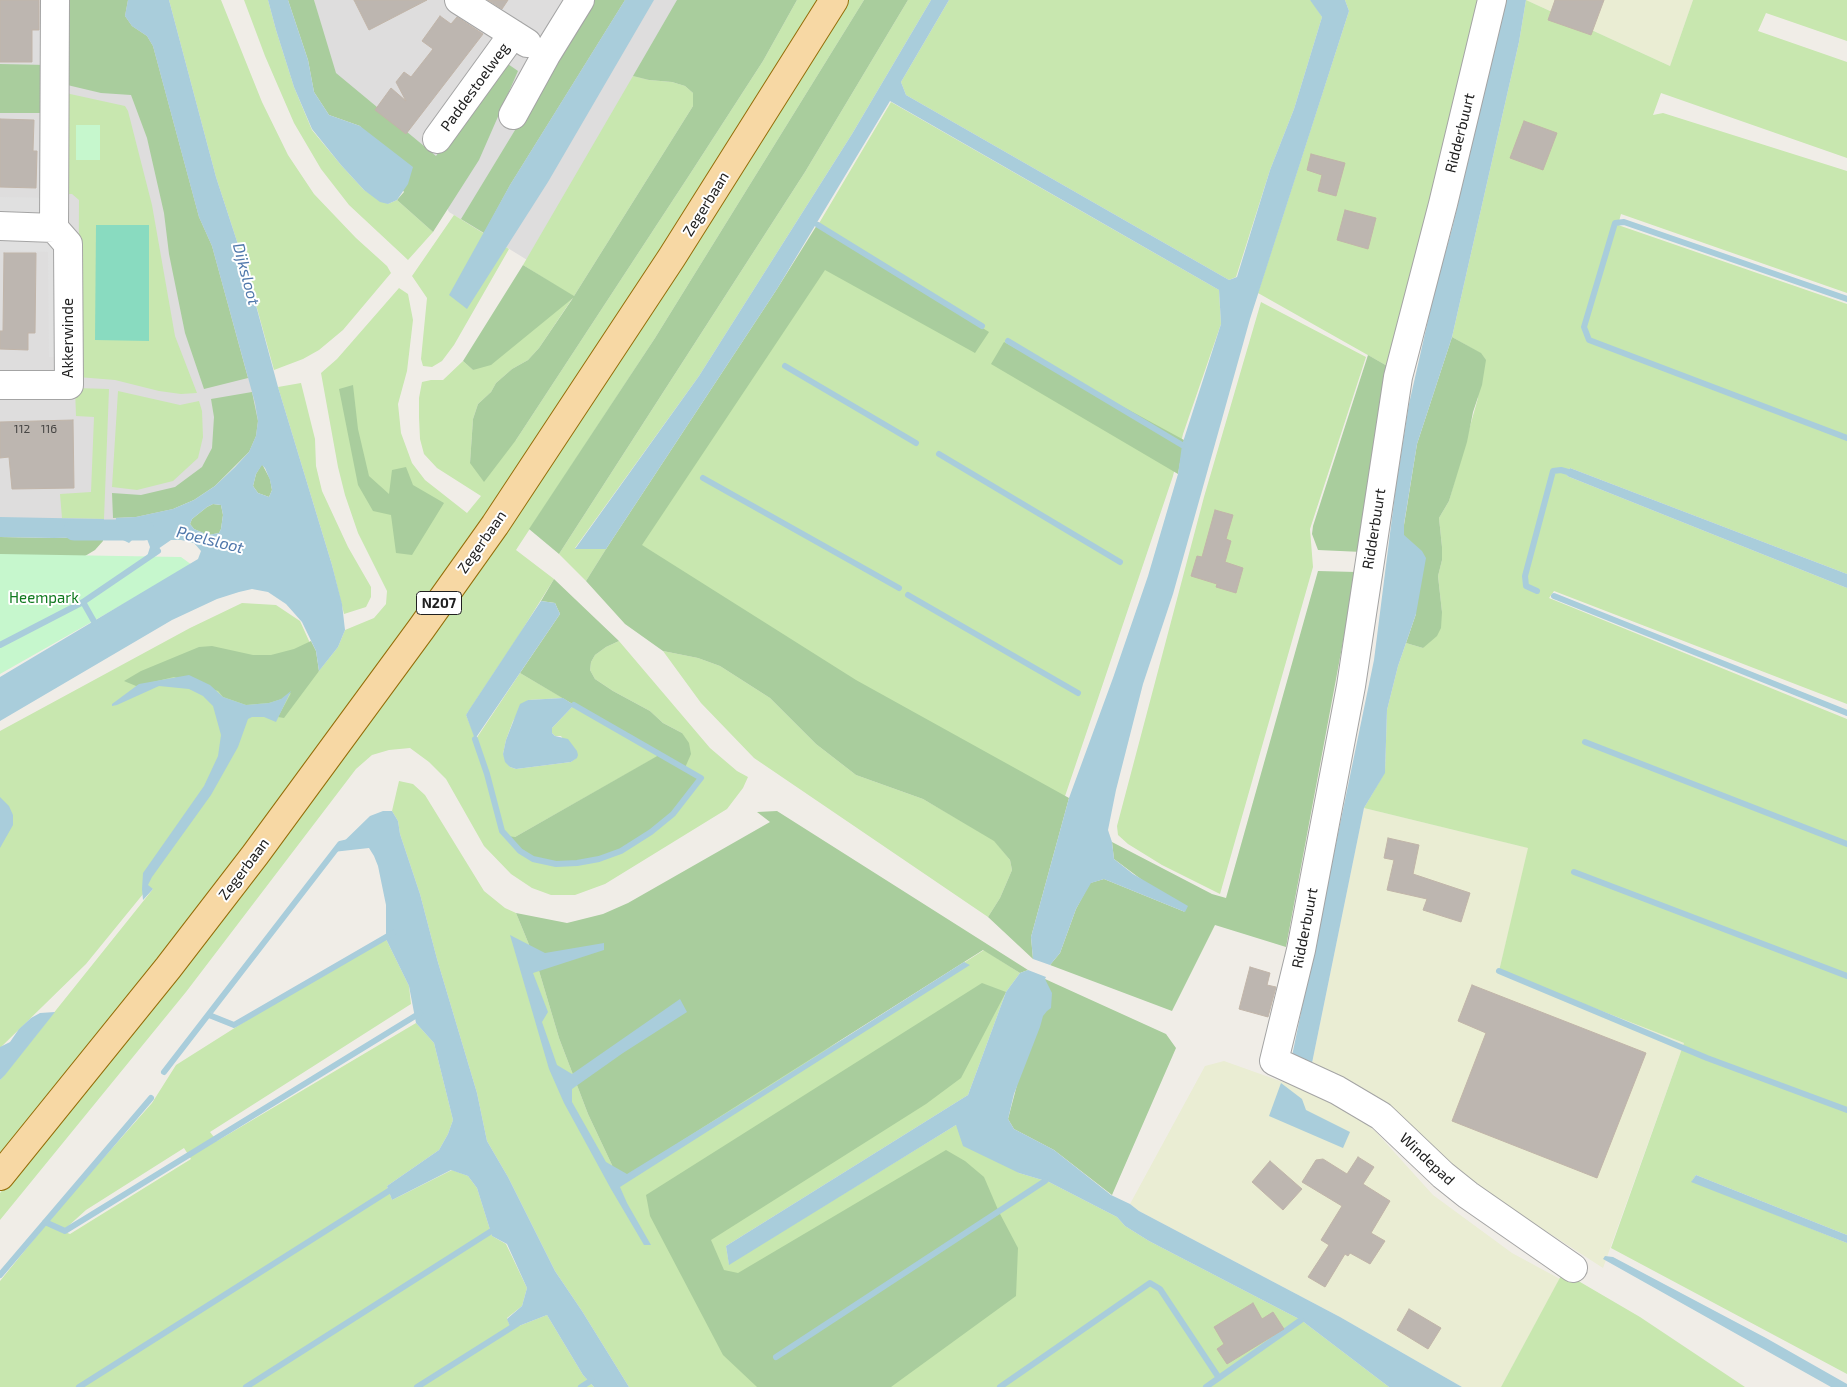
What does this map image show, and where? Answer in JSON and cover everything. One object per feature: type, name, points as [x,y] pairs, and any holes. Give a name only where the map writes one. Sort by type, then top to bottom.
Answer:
[{"type":"main road","name":"Zegerbaan","points":[[0,1176],[185,946],[361,712],[438,605],[494,525],[672,257],[834,0]]},
{"type":"street","points":[[0,226],[54,228],[55,0]]},
{"type":"street","name":"Paddestoelweg","points":[[459,0],[546,55]]},
{"type":"street","points":[[513,115],[546,55],[580,0]]},
{"type":"street","name":"Ridderbuurt","points":[[1274,1061],[1301,950],[1351,686],[1398,377],[1443,204],[1492,0]]},
{"type":"street","name":"Paddestoelweg","points":[[436,139],[513,34]]},
{"type":"street","name":"Akkerwinde","points":[[0,385],[69,385],[68,244],[54,228]]},
{"type":"street","name":"Windepad","points":[[1274,1061],[1353,1098],[1381,1116],[1449,1180],[1573,1268]]},
{"type":"shaded area","points":[[0,0],[147,0],[257,386],[263,441],[162,518],[81,526],[0,525]]},
{"type":"shaded area","points":[[314,0],[696,0],[537,266],[449,212],[409,139],[333,77]]},
{"type":"shaded area","points":[[0,197],[62,198],[62,358],[49,357],[48,252],[0,250]]},
{"type":"green space","points":[[63,0],[128,0],[125,16],[132,26],[147,36],[153,46],[199,217],[212,246],[248,378],[204,389],[185,333],[169,254],[164,213],[147,138],[131,95],[101,93],[63,84]]},
{"type":"green space","points":[[169,0],[221,0],[262,102],[288,155],[314,194],[356,238],[387,266],[391,273],[343,330],[319,350],[303,359],[274,370],[247,272],[216,177]]},
{"type":"green space","points":[[244,0],[268,0],[294,87],[312,130],[364,190],[388,204],[397,200],[433,232],[408,260],[349,205],[321,169],[294,123],[265,56]]},
{"type":"green space","points":[[288,0],[314,0],[336,73],[436,156],[505,62],[518,71],[479,160],[433,232],[397,200],[404,192],[360,126],[329,115],[314,92],[308,60]]},
{"type":"green space","points":[[594,0],[625,0],[510,185],[484,233],[461,219]]},
{"type":"green space","points":[[677,0],[797,0],[763,61],[690,174],[516,440],[484,482],[470,463],[473,419],[478,404],[491,392],[496,383],[512,369],[528,360],[539,348],[573,298],[491,365],[473,370],[463,361],[523,265],[574,296],[693,106],[693,93],[685,86],[633,76]]},
{"type":"green space","points":[[797,0],[821,0],[755,111],[467,544],[173,945],[0,1158],[0,1080],[153,889],[148,888],[86,964],[0,1048],[0,731],[190,628],[242,603],[276,605],[300,621],[314,652],[318,672],[338,647],[345,630],[374,618],[386,604],[387,591],[358,533],[345,495],[321,373],[337,359],[399,288],[408,294],[413,320],[407,371],[398,404],[401,433],[412,463],[425,480],[467,513],[481,496],[437,468],[424,454],[420,439],[419,417],[419,398],[422,382],[443,380],[463,361],[473,370],[573,298],[539,348],[528,360],[512,369],[496,383],[491,392],[478,404],[473,419],[470,463],[516,440],[763,61]]},
{"type":"green space","points":[[849,0],[864,0],[655,338],[516,550],[554,579],[466,715],[476,739],[520,673],[563,698],[528,700],[513,721],[506,740],[503,754],[510,767],[516,769],[571,762],[576,758],[561,736],[555,736],[552,733],[552,728],[574,705],[660,755],[515,837],[507,837],[520,851],[533,859],[556,864],[651,832],[673,814],[701,778],[684,770],[682,733],[663,723],[650,711],[595,679],[590,670],[591,662],[595,655],[619,641],[710,748],[737,771],[748,777],[743,788],[727,809],[605,884],[575,895],[551,895],[532,888],[511,874],[484,846],[446,779],[429,762],[410,748],[389,750],[372,755],[356,769],[186,992],[0,1220],[0,1193],[68,1111],[518,512],[570,438],[719,209]]},
{"type":"green space","points":[[864,0],[908,0],[805,172],[559,554],[529,529],[655,338]]},
{"type":"green space","points":[[908,0],[931,0],[852,134],[699,376],[575,548],[606,549],[586,581],[559,554],[805,172]]},
{"type":"green space","points":[[949,0],[1312,1],[1322,17],[1294,109],[1270,170],[1236,277],[1229,280],[906,95],[901,82]]},
{"type":"green space","points":[[1345,0],[1484,0],[1389,367],[1258,293],[1349,11]]},
{"type":"green space","points":[[1526,0],[1693,0],[1670,66]]},
{"type":"green space","points":[[1526,0],[1670,66],[1693,0],[1847,0],[1847,41],[1766,13],[1758,31],[1847,62],[1847,158],[1661,93],[1653,115],[1663,113],[1847,171],[1847,293],[1621,214],[1618,225],[1847,304],[1847,574],[1570,468],[1567,476],[1847,588],[1847,704],[1554,591],[1549,598],[1847,719],[1847,1235],[1696,1175],[1692,1181],[1847,1243],[1847,1374],[1611,1248],[1684,1043],[1499,971],[1528,848],[1364,808],[1385,772],[1387,710],[1406,643],[1423,648],[1442,612],[1438,576],[1442,560],[1439,518],[1449,501],[1478,398],[1480,353],[1452,337],[1519,42]]},
{"type":"green space","points":[[0,64],[47,65],[47,113],[0,113]]},
{"type":"green space","points":[[633,76],[685,86],[693,93],[693,106],[574,297],[523,265]]},
{"type":"green space","points":[[61,92],[125,106],[128,111],[152,205],[175,336],[197,393],[181,394],[159,391],[115,380],[78,377],[79,200],[72,194],[59,194]]},
{"type":"green space","points":[[891,102],[1219,290],[1221,324],[1183,434],[1173,476],[1059,814],[613,548],[818,225]]},
{"type":"green space","points":[[76,125],[100,125],[100,160],[76,160]]},
{"type":"green space","points":[[454,215],[509,249],[454,345],[442,361],[432,367],[423,366],[421,359],[427,298],[412,276]]},
{"type":"green space","points":[[96,225],[149,225],[149,341],[95,340]]},
{"type":"green space","points":[[817,225],[989,332],[975,353],[825,270],[642,545],[856,680],[1069,798],[1031,937],[1033,959],[988,917],[1000,898],[1012,870],[1010,860],[994,841],[923,799],[856,775],[816,744],[770,698],[720,666],[698,658],[663,651],[625,624],[586,581]]},
{"type":"green space","points":[[1261,302],[1366,357],[1310,529],[1313,567],[1220,894],[1162,865],[1128,844],[1118,835],[1117,826],[1204,497]]},
{"type":"green space","points":[[1452,337],[1481,353],[1486,360],[1482,385],[1473,412],[1467,442],[1449,501],[1439,518],[1442,547],[1442,560],[1438,576],[1442,612],[1441,628],[1437,636],[1423,648],[1406,643],[1416,614],[1404,525],[1417,444]]},
{"type":"green space","points":[[1004,342],[1184,440],[1178,474],[991,364]]},
{"type":"green space","points":[[1368,355],[1389,367],[1362,552],[1318,550],[1312,534],[1313,526]]},
{"type":"green space","points":[[301,383],[315,439],[316,466],[322,491],[348,547],[371,587],[371,597],[366,607],[344,614],[332,565],[278,387]]},
{"type":"green space","points":[[353,385],[358,429],[369,476],[389,494],[392,470],[406,467],[413,485],[444,503],[412,555],[396,553],[391,515],[373,511],[358,485],[339,389]]},
{"type":"green space","points":[[75,388],[109,389],[104,519],[62,518],[60,494],[91,492],[94,417],[76,416]]},
{"type":"green space","points":[[118,391],[180,405],[199,401],[202,411],[203,437],[198,458],[173,481],[137,490],[112,487]]},
{"type":"green space","points":[[252,392],[258,421],[256,436],[249,452],[215,486],[194,500],[173,509],[136,517],[113,518],[112,493],[141,495],[175,487],[202,467],[212,448],[214,417],[211,399]]},
{"type":"green space","points":[[262,464],[270,479],[272,490],[269,497],[258,493],[253,486],[256,474]]},
{"type":"green space","points":[[213,504],[221,505],[223,515],[219,533],[208,535],[194,529],[190,524],[192,519]]},
{"type":"green space","points":[[0,537],[103,537],[103,541],[95,550],[67,567],[0,591]]},
{"type":"green space","name":"Heempark","points":[[0,554],[181,557],[192,565],[0,674]]},
{"type":"green space","points":[[1318,571],[1356,572],[1286,947],[1215,925],[1172,1011],[1050,965],[1060,953],[1076,909],[1090,883],[1104,879],[1185,912],[1114,859],[1112,842],[1212,894],[1226,898]]},
{"type":"green space","points":[[554,579],[619,641],[595,655],[591,662],[590,670],[595,679],[650,711],[663,723],[682,733],[689,743],[691,754],[684,770],[701,778],[673,814],[651,832],[621,851],[599,859],[556,864],[533,859],[520,851],[507,836],[515,837],[659,755],[520,673],[560,614],[555,603],[541,601]]},
{"type":"green space","points":[[311,641],[316,651],[319,671],[284,718],[278,717],[291,693],[282,699],[269,703],[246,705],[223,697],[218,691],[174,677],[136,686],[124,681],[141,671],[199,647],[212,646],[253,655],[271,655],[294,649]]},
{"type":"green space","points":[[663,651],[698,658],[720,666],[770,698],[816,744],[856,775],[923,799],[994,840],[1010,860],[1012,870],[1000,898],[988,917],[754,758],[701,703]]},
{"type":"green space","points":[[399,781],[413,784],[425,795],[484,891],[505,908],[516,913],[537,964],[559,1038],[588,1114],[612,1165],[848,1037],[984,950],[1020,973],[1006,992],[968,1095],[726,1246],[729,1264],[956,1125],[1019,1173],[1049,1182],[1117,1217],[1125,1226],[1149,1241],[1301,1320],[1389,1387],[629,1387],[555,1271],[508,1177],[487,1141],[477,1093],[437,959],[420,894],[400,834],[398,821],[392,811]]},
{"type":"green space","points":[[1364,808],[1529,848],[1499,971],[1684,1043],[1603,1268],[1476,1186],[1374,1096],[1312,1063]]},
{"type":"green space","points":[[777,811],[1028,970],[1020,973],[983,950],[626,1176],[620,1177],[612,1165],[588,1114],[559,1038],[537,964],[516,913],[567,923],[603,914],[628,903],[770,822],[757,812]]},
{"type":"green space","points":[[386,939],[409,986],[411,1004],[210,1132],[217,1141],[416,1023],[434,1043],[453,1120],[439,1150],[387,1186],[392,1200],[452,1170],[468,1176],[477,1188],[492,1236],[506,1244],[527,1288],[522,1306],[507,1318],[511,1329],[547,1315],[583,1375],[594,1387],[0,1387],[0,1281],[44,1227],[47,1225],[70,1234],[191,1159],[184,1148],[86,1210],[65,1229],[47,1222],[152,1103],[176,1065],[252,1017]]},
{"type":"green space","points":[[1045,979],[1166,1034],[1176,1048],[1112,1195],[1054,1150],[1014,1129],[1008,1119]]},
{"type":"green space","points":[[982,983],[1006,992],[961,1078],[926,1104],[711,1240],[724,1270],[738,1273],[946,1150],[965,1161],[984,1177],[999,1212],[1018,1248],[1016,1296],[891,1387],[757,1387],[723,1355],[650,1216],[646,1195]]},
{"type":"green space","points":[[1224,1061],[1339,1102],[1376,1132],[1433,1195],[1512,1253],[1560,1279],[1501,1387],[1462,1387],[1340,1317],[1139,1211],[1130,1204],[1205,1066]]},
{"type":"green space","points":[[1563,1272],[1640,1317],[1745,1387],[1501,1387]]},
{"type":"water","name":"Dijksloot","points":[[128,0],[169,0],[216,177],[247,272],[278,387],[332,565],[342,604],[345,630],[338,647],[319,671],[316,651],[302,622],[286,604],[268,592],[252,589],[239,592],[217,599],[172,620],[0,721],[0,677],[198,559],[201,551],[194,543],[171,540],[146,560],[150,547],[147,539],[138,534],[129,543],[115,536],[116,518],[136,517],[173,509],[194,500],[215,486],[235,467],[249,452],[256,436],[258,421],[255,403],[212,246],[199,217],[153,46],[147,36],[132,26],[125,16]],"holes":[[[262,465],[270,480],[272,490],[269,497],[258,493],[253,486],[256,474]],[[213,504],[221,505],[223,515],[221,529],[219,533],[208,535],[194,529],[190,524],[192,519]]]},
{"type":"water","points":[[268,0],[288,0],[308,60],[314,92],[329,115],[360,126],[413,167],[408,184],[397,200],[388,204],[380,202],[364,190],[312,129],[294,87]]},
{"type":"water","points":[[625,0],[654,0],[548,182],[467,309],[449,295],[510,185]]},
{"type":"water","points":[[931,0],[949,0],[901,82],[906,95],[1229,280],[1237,277],[1270,170],[1294,109],[1322,17],[1310,0],[1345,0],[1349,11],[1250,319],[1173,594],[1143,684],[1116,790],[1108,830],[1114,859],[1133,874],[1188,906],[1185,912],[1104,879],[1091,883],[1076,909],[1060,953],[1050,965],[1033,959],[1031,937],[1069,798],[1148,576],[1178,474],[1182,445],[1221,324],[1219,290],[890,101],[777,289],[606,549],[575,549],[699,376],[852,134]]},
{"type":"water","points":[[1506,0],[1526,0],[1519,42],[1452,337],[1417,444],[1404,524],[1404,535],[1422,551],[1426,558],[1416,614],[1398,666],[1387,710],[1385,773],[1364,808],[1312,1063],[1292,1056],[1374,660],[1396,486],[1409,404],[1436,285],[1452,229]]},
{"type":"water","points":[[1570,468],[1847,574],[1847,588],[1567,476]]},
{"type":"water","points":[[0,517],[104,519],[103,537],[0,537]]},
{"type":"water","points":[[541,601],[555,603],[560,614],[475,739],[466,715]]},
{"type":"water","points":[[189,675],[210,685],[223,697],[246,705],[269,703],[281,699],[291,691],[276,722],[264,717],[248,719],[238,747],[211,795],[152,877],[148,885],[153,889],[143,900],[143,873],[204,786],[218,756],[221,735],[213,706],[203,696],[189,689],[159,686],[117,705],[112,706],[112,704],[139,684]]},
{"type":"water","points":[[563,698],[574,705],[552,728],[552,733],[555,736],[568,739],[577,751],[577,758],[571,762],[516,769],[510,767],[505,762],[503,754],[506,740],[520,704],[528,700]]},
{"type":"water","points":[[0,797],[9,806],[13,815],[13,825],[0,848]]},
{"type":"water","points":[[383,811],[392,811],[398,821],[400,834],[420,894],[437,959],[477,1093],[487,1141],[508,1177],[555,1271],[629,1387],[594,1387],[583,1375],[547,1315],[511,1329],[507,1319],[522,1306],[527,1288],[507,1244],[492,1236],[477,1188],[468,1176],[451,1170],[392,1200],[387,1186],[439,1150],[453,1120],[434,1043],[416,1023],[409,986],[386,939],[386,905],[378,866],[374,856],[369,848],[333,852],[370,816]]},
{"type":"water","points":[[510,935],[545,953],[604,943],[604,950],[533,973],[548,1012],[542,1022],[557,1065],[572,1074],[680,999],[687,1012],[623,1053],[572,1089],[572,1102],[606,1162],[627,1174],[964,962],[970,965],[620,1187],[651,1245],[644,1245],[564,1103],[549,1069]]},
{"type":"water","points":[[1028,970],[1046,977],[1045,979],[1052,993],[1051,1008],[1043,1016],[1014,1094],[1008,1119],[1014,1129],[1054,1150],[1111,1195],[1340,1317],[1462,1387],[1389,1387],[1301,1320],[1149,1241],[1125,1226],[1117,1217],[1049,1182],[1019,1173],[963,1146],[956,1125],[729,1265],[726,1246],[968,1095],[1006,992],[1020,973]]},
{"type":"water","points":[[55,1012],[0,1080],[0,1047],[10,1042],[19,1029],[31,1018],[40,1013]]},
{"type":"water","points":[[1281,1083],[1302,1099],[1306,1110],[1350,1132],[1343,1148],[1269,1116]]},
{"type":"water","points":[[1696,1175],[1847,1235],[1847,1243],[1691,1182]]},
{"type":"water","points":[[1605,1256],[1613,1257],[1766,1338],[1847,1384],[1847,1387],[1831,1387],[1603,1259]]},
{"type":"building","points":[[0,0],[39,0],[39,30],[32,30],[32,62],[0,62]]},
{"type":"building","points":[[354,0],[427,0],[369,30]]},
{"type":"building","points":[[488,0],[508,0],[502,9]]},
{"type":"building","points":[[1555,0],[1604,0],[1591,35],[1548,20]]},
{"type":"building","points":[[440,16],[451,24],[457,17],[483,34],[406,134],[375,110],[391,88],[406,101],[396,82],[404,72],[411,77],[433,49],[422,41]]},
{"type":"building","points":[[0,119],[34,120],[33,151],[37,151],[36,188],[0,187]]},
{"type":"building","points":[[1524,121],[1557,133],[1543,170],[1510,158]]},
{"type":"building","points":[[1311,154],[1345,163],[1336,196],[1318,191],[1322,175],[1307,170]]},
{"type":"building","points":[[1345,210],[1376,218],[1368,249],[1337,240]]},
{"type":"building","points":[[4,253],[36,253],[35,333],[28,333],[28,350],[0,349],[0,331],[3,331]]},
{"type":"building","points":[[73,420],[74,488],[12,489],[9,457],[0,458],[0,422]]},
{"type":"building","points":[[1215,510],[1233,515],[1226,539],[1231,541],[1225,562],[1243,568],[1236,593],[1216,587],[1217,584],[1191,576],[1197,556],[1202,557]]},
{"type":"building","points":[[1388,838],[1419,845],[1413,874],[1470,893],[1461,922],[1423,910],[1427,899],[1387,890],[1394,860],[1384,858]]},
{"type":"building","points":[[1250,967],[1270,973],[1267,985],[1276,987],[1268,1017],[1239,1009]]},
{"type":"building","points":[[1472,985],[1646,1053],[1597,1178],[1452,1121],[1486,1033],[1458,1021]]},
{"type":"building","points":[[1358,1157],[1374,1167],[1363,1184],[1390,1201],[1371,1233],[1385,1241],[1370,1264],[1350,1253],[1348,1256],[1345,1254],[1325,1287],[1308,1277],[1329,1245],[1321,1240],[1342,1206],[1302,1182],[1316,1160],[1323,1159],[1347,1174]]},
{"type":"building","points":[[1270,1161],[1302,1189],[1283,1210],[1252,1182]]},
{"type":"building","points":[[1253,1303],[1262,1319],[1273,1312],[1284,1329],[1227,1364],[1217,1349],[1224,1344],[1214,1327]]},
{"type":"building","points":[[1409,1309],[1441,1328],[1428,1349],[1397,1330]]},
{"type":"waterway","points":[[1847,299],[1624,222],[1615,223],[1584,327],[1589,340],[1847,438]]},
{"type":"waterway","points":[[818,225],[982,326]]},
{"type":"waterway","points":[[1008,341],[1182,445]]},
{"type":"waterway","points":[[785,366],[916,443]]},
{"type":"waterway","points":[[939,454],[1120,562]]},
{"type":"waterway","points":[[1537,591],[1526,586],[1525,576],[1553,471],[1561,470],[1575,474]]},
{"type":"waterway","points":[[703,478],[899,588]]},
{"type":"waterway","name":"Poelsloot","points":[[74,530],[144,530]]},
{"type":"waterway","points":[[0,645],[83,602],[158,551]]},
{"type":"waterway","points":[[908,595],[1078,693]]},
{"type":"waterway","points":[[1554,596],[1847,713]]},
{"type":"waterway","points":[[83,602],[96,625]]},
{"type":"waterway","points":[[475,739],[487,774],[502,831],[520,851],[533,859],[556,864],[599,859],[621,851],[651,832],[673,814],[701,778],[574,705]]},
{"type":"waterway","points":[[1585,742],[1847,844]]},
{"type":"waterway","points":[[164,1072],[340,844],[349,842]]},
{"type":"waterway","points":[[1574,872],[1847,976]]},
{"type":"waterway","points":[[209,1015],[234,1025],[393,933]]},
{"type":"waterway","points":[[1499,971],[1707,1058],[1847,1110]]},
{"type":"waterway","points":[[45,1222],[65,1231],[420,1013]]},
{"type":"waterway","points":[[0,1275],[151,1098]]},
{"type":"waterway","points":[[776,1357],[1045,1181]]},
{"type":"waterway","points":[[79,1387],[395,1187]]},
{"type":"waterway","points":[[246,1387],[493,1230]]},
{"type":"waterway","points":[[1000,1387],[1150,1283],[1160,1289],[1219,1378]]},
{"type":"waterway","points":[[1206,1387],[1301,1320]]},
{"type":"waterway","points":[[417,1387],[517,1324]]},
{"type":"waterway","points":[[581,1387],[592,1380]]}]
